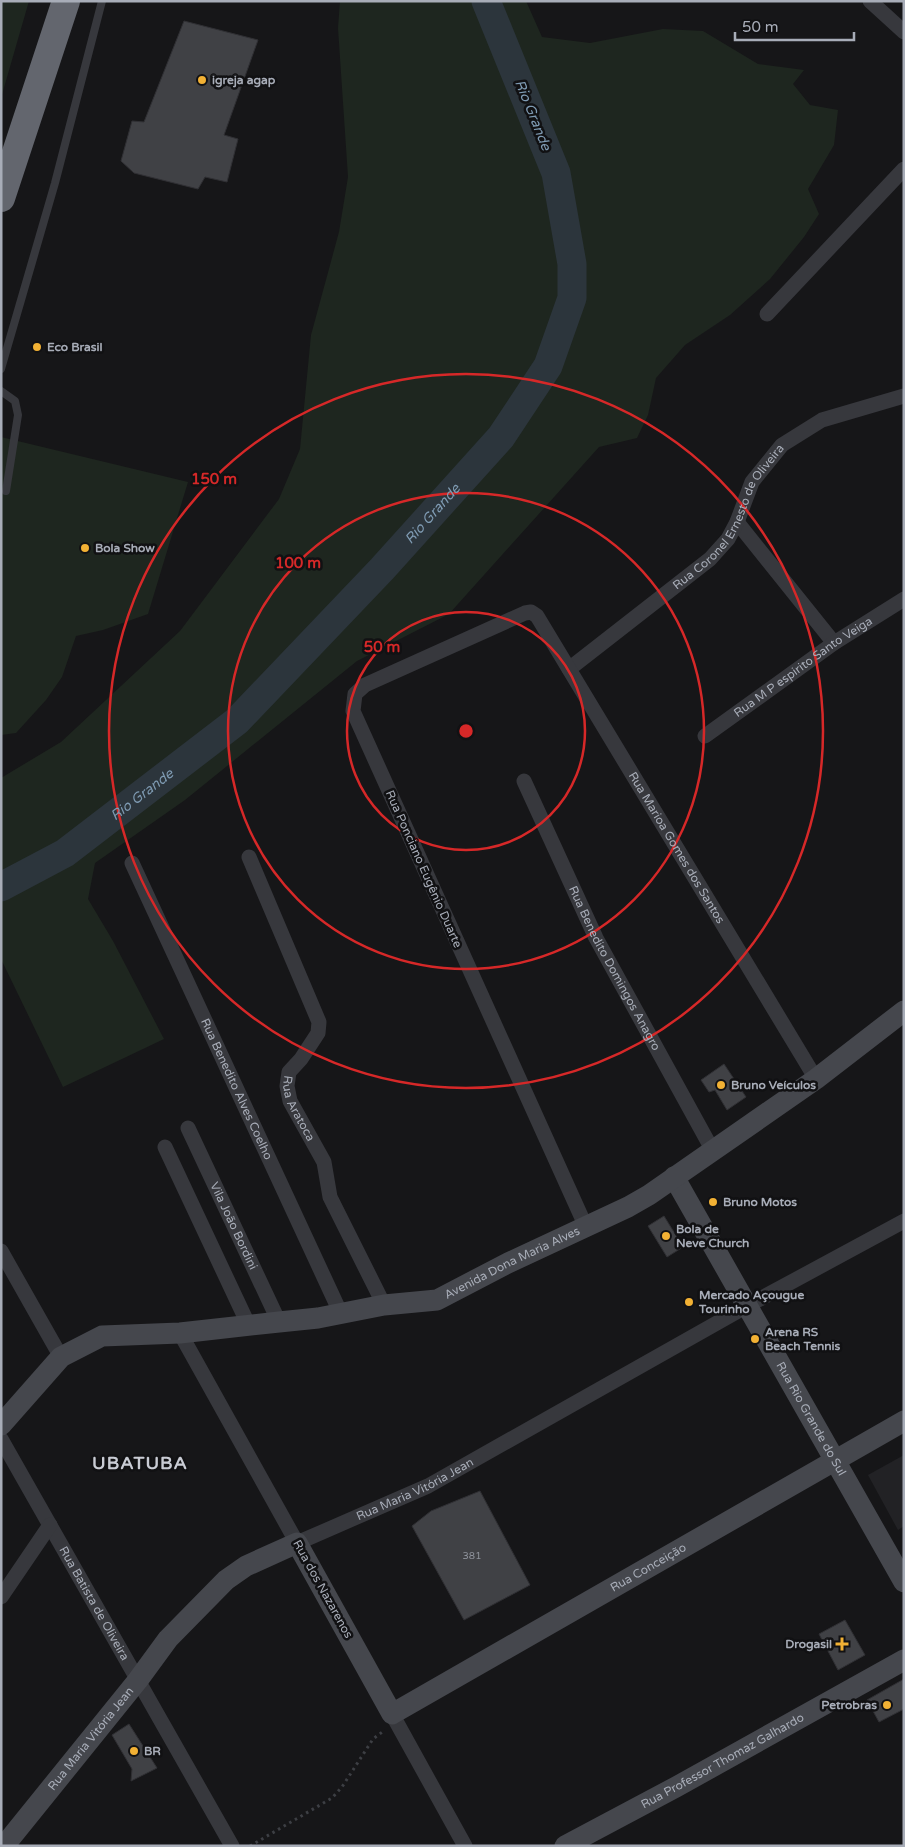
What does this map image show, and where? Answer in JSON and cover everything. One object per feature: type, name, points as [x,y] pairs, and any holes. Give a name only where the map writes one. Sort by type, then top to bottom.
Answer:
[{"type":"highway","points":[[1,198],[66,1]]},
{"type":"main road","name":"Avenida Dona Maria Alves","points":[[1,1425],[61,1357],[102,1336],[180,1333],[249,1326],[341,1314],[384,1305],[437,1300],[508,1263],[628,1207],[816,1079],[903,1013]]},
{"type":"main road","name":"Rua Rio Grande do Sul","points":[[674,1177],[904,1582]]},
{"type":"main road","name":"Rua Conceição","points":[[392,1714],[904,1421]]},
{"type":"main road","name":"Rua Maria Vitória Jean","points":[[4,1846],[138,1680],[168,1639],[226,1580],[246,1566],[297,1544]]},
{"type":"main road","name":"Rua dos Nazarenos","points":[[297,1544],[392,1714]]},
{"type":"main road","name":"Rua Professor Thomaz Galhardo","points":[[565,1846],[676,1787],[904,1660]]},
{"type":"street","points":[[870,1],[904,32]]},
{"type":"street","points":[[767,314],[903,171]]},
{"type":"street","name":"Rua Coronel Ernesto de Oliveira","points":[[569,669],[710,558],[728,539],[737,522],[752,482],[782,445],[822,420],[904,396]]},
{"type":"street","points":[[737,522],[834,643]]},
{"type":"street","name":"Rua M P espirito Santo Veiga","points":[[705,736],[834,643],[904,599]]},
{"type":"street","name":"Rua Ponciano Eugênio Duarte","points":[[537,616],[531,612],[525,613],[365,685],[355,694],[353,711],[586,1227]]},
{"type":"street","name":"Rua Marioa Gomes dos Santos","points":[[537,616],[816,1079]]},
{"type":"street","name":"Rua Benedito Domingos Anagro","points":[[524,781],[596,938],[713,1150]]},
{"type":"street","name":"Rua Aratoca","points":[[248,857],[319,1022],[318,1034],[301,1059],[289,1072],[286,1086],[290,1102],[324,1162],[330,1198],[384,1305]]},
{"type":"street","name":"Rua Benedito Alves Coelho","points":[[132,863],[341,1314]]},
{"type":"street","name":"Vila João Bordini","points":[[188,1128],[279,1322]]},
{"type":"street","points":[[165,1147],[249,1326]]},
{"type":"street","name":"Rua Maria Vitória Jean","points":[[297,1544],[428,1486],[747,1306],[904,1222]]},
{"type":"street","points":[[1,1251],[61,1357]]},
{"type":"street","name":"Rua dos Nazarenos","points":[[180,1333],[297,1544]]},
{"type":"street","name":"Rua Batista de Oliveira","points":[[1,1439],[232,1846]]},
{"type":"street","points":[[1,1596],[50,1525]]},
{"type":"street","name":"Rua dos Nazarenos","points":[[392,1714],[465,1846]]},
{"type":"lane","points":[[1,369],[55,183],[102,1]]},
{"type":"lane","points":[[1,391],[15,401],[18,415],[6,492]]},
{"type":"shaded area","points":[[1,1],[29,1],[1,98]]},
{"type":"shaded area","points":[[340,1],[526,1],[542,37],[590,43],[663,29],[703,31],[758,64],[804,70],[793,84],[810,105],[838,110],[834,145],[808,189],[819,214],[804,237],[770,279],[730,315],[685,345],[656,378],[648,415],[637,438],[599,447],[449,614],[357,661],[185,800],[95,863],[88,899],[113,941],[164,1039],[63,1087],[1,959],[1,778],[61,742],[180,631],[279,499],[300,449],[311,335],[339,232],[348,177],[338,28]]},
{"type":"shaded area","name":"Bola Show","points":[[1,437],[188,482],[148,614],[103,630],[76,636],[62,677],[46,700],[16,733],[1,735]]},
{"type":"shaded area","points":[[904,1455],[904,1526],[898,1530],[868,1475]]},
{"type":"building","name":"igreja agap","points":[[184,21],[258,40],[224,135],[238,139],[227,182],[205,177],[198,189],[134,173],[121,161],[132,121],[144,122]]},
{"type":"building","name":"Bruno Veículos","points":[[724,1064],[746,1097],[727,1110],[715,1090],[709,1092],[701,1080]]},
{"type":"building","name":"Bola de Neve Church","points":[[664,1216],[683,1247],[667,1257],[648,1226]]},
{"type":"building","points":[[480,1491],[530,1585],[464,1620],[412,1526],[431,1511]]},
{"type":"building","name":"Drogasil","points":[[845,1620],[865,1655],[838,1670],[819,1634]]},
{"type":"building","name":"Petrobras","points":[[904,1679],[904,1709],[879,1722],[867,1700]]},
{"type":"building","name":"BR","points":[[129,1724],[157,1768],[131,1781],[132,1769],[112,1735]]},
{"type":"waterway","name":"Rio Grande","points":[[1,887],[65,853],[237,721],[382,569],[501,437],[548,366],[572,298],[572,264],[556,173],[486,1]]},
{"type":"place","name":"igreja agap","points":[[202,80]]},
{"type":"place","name":"Eco Brasil","points":[[37,347]]},
{"type":"place","name":"Bola Show","points":[[85,548]]},
{"type":"place","name":"Bruno Veículos","points":[[721,1085]]},
{"type":"place","name":"Bruno Motos","points":[[713,1202]]},
{"type":"place","name":"Bola de Neve Church","points":[[666,1236]]},
{"type":"place","name":"Mercado Açougue Tourinho","points":[[689,1302]]},
{"type":"place","name":"Arena RS Beach Tennis","points":[[755,1339]]},
{"type":"place","name":"Drogasil","points":[[842,1644]]},
{"type":"place","name":"Petrobras","points":[[887,1705]]},
{"type":"place","name":"BR","points":[[134,1751]]},
{"type":"district","name":"UBATUBA","points":[[140,1463]]}]
